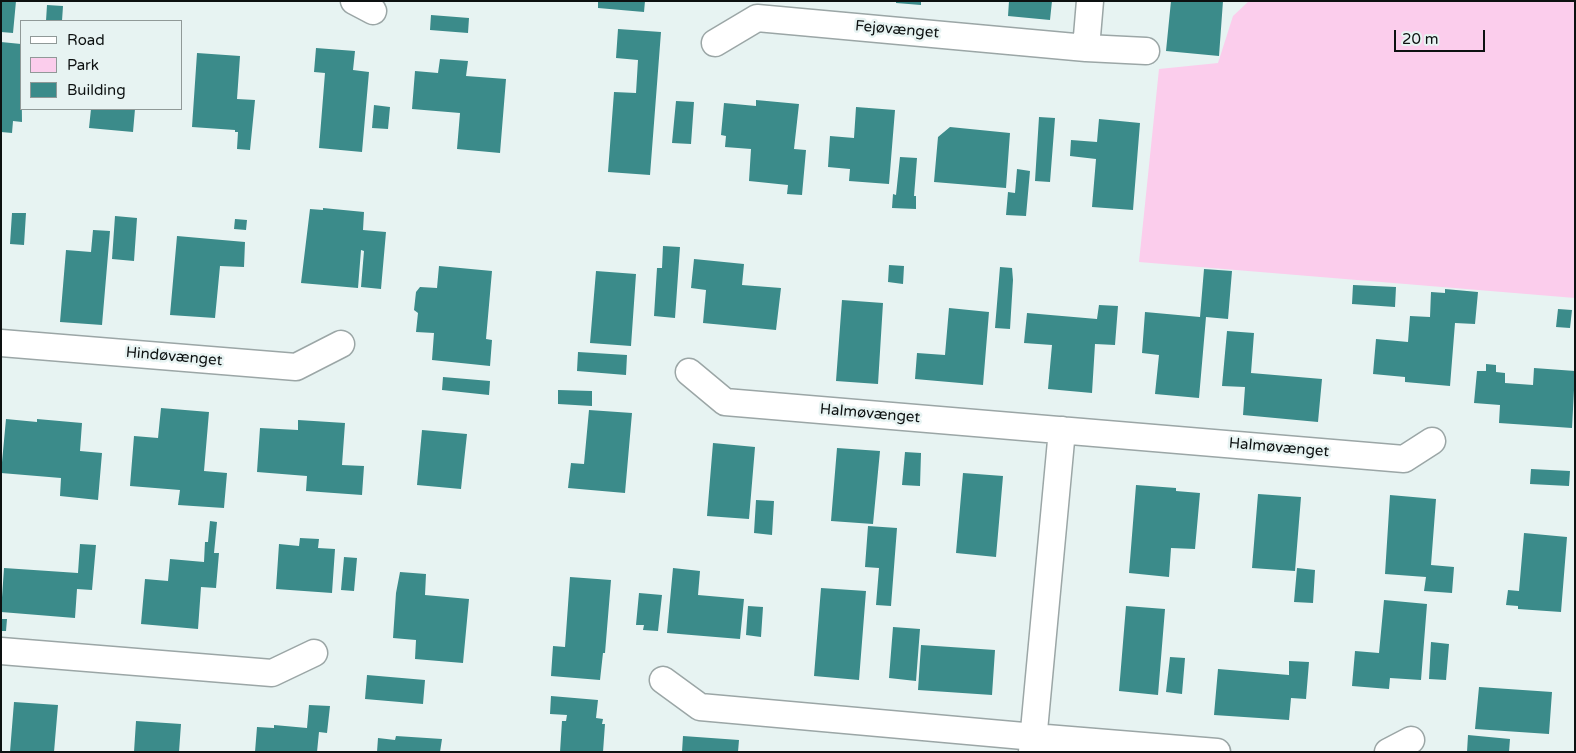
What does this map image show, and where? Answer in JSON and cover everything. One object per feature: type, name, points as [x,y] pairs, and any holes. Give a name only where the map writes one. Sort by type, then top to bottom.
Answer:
[{"type":"street","points":[[1086,48],[1090,1]]},
{"type":"street","name":"Fejøvænget","points":[[716,43],[757,18],[1086,48],[1146,51]]},
{"type":"street","name":"Hindøvænget","points":[[1,343],[296,367],[341,344]]},
{"type":"street","name":"Halmøvænget","points":[[689,372],[725,402],[1404,459],[1432,441]]},
{"type":"street","points":[[1033,744],[1062,430]]},
{"type":"street","points":[[1,651],[272,673],[314,653]]},
{"type":"street","points":[[663,680],[700,707],[1033,744],[1217,752]]},
{"type":"street","points":[[1388,752],[1411,740]]},
{"type":"green space","points":[[1249,1],[1575,1],[1575,298],[1139,262],[1159,69],[1218,63],[1233,16]]},
{"type":"building","points":[[1,1],[16,1],[13,33],[1,32]]},
{"type":"building","points":[[598,1],[645,1],[644,12],[598,8]]},
{"type":"building","points":[[896,1],[921,1],[921,5],[896,3]]},
{"type":"building","points":[[1009,1],[1052,1],[1050,20],[1008,16]]},
{"type":"building","points":[[1171,1],[1223,1],[1219,56],[1166,51]]},
{"type":"building","points":[[47,5],[63,6],[62,20],[46,20]]},
{"type":"building","points":[[431,15],[469,18],[468,33],[430,30]]},
{"type":"building","points":[[618,29],[661,32],[650,175],[608,172],[614,92],[636,93],[638,60],[616,58]]},
{"type":"building","points":[[1,42],[20,44],[20,110],[22,110],[22,122],[13,121],[12,133],[1,132]]},
{"type":"building","points":[[316,48],[355,51],[353,70],[369,72],[362,152],[319,148],[325,73],[314,72]]},
{"type":"building","points":[[197,53],[240,56],[237,99],[255,100],[250,150],[237,149],[238,132],[235,132],[235,130],[192,127]]},
{"type":"building","points":[[440,59],[468,61],[466,76],[506,79],[500,153],[457,149],[460,113],[412,109],[415,71],[438,73]]},
{"type":"building","points":[[756,100],[799,104],[794,149],[806,150],[802,195],[787,194],[788,185],[749,181],[751,149],[725,147],[726,136],[721,135],[724,103],[756,106]]},
{"type":"building","points":[[676,101],[694,102],[691,144],[672,143]]},
{"type":"building","points":[[374,105],[390,107],[388,129],[372,128]]},
{"type":"building","points":[[856,107],[895,110],[889,184],[849,181],[850,169],[828,167],[830,136],[854,138]]},
{"type":"building","points":[[91,110],[135,110],[133,132],[89,128]]},
{"type":"building","points":[[1039,117],[1055,118],[1050,182],[1035,181]]},
{"type":"building","points":[[1099,119],[1140,123],[1133,210],[1092,207],[1096,159],[1070,156],[1071,140],[1097,142]]},
{"type":"building","points":[[950,127],[1010,133],[1006,188],[934,182],[938,137]]},
{"type":"building","points":[[900,157],[917,158],[914,196],[916,196],[916,209],[892,208],[893,194],[896,195]]},
{"type":"building","points":[[1017,169],[1030,171],[1026,216],[1006,215],[1008,192],[1015,193]]},
{"type":"building","points":[[323,208],[364,212],[363,230],[386,232],[381,289],[361,287],[364,251],[361,250],[358,288],[301,283],[310,209],[323,210]]},
{"type":"building","points":[[12,213],[26,213],[24,245],[10,244]]},
{"type":"building","points":[[115,216],[137,218],[134,261],[112,259]]},
{"type":"building","points":[[235,219],[247,220],[246,230],[234,229]]},
{"type":"building","points":[[93,230],[110,231],[102,325],[60,322],[66,250],[91,252]]},
{"type":"building","points":[[177,236],[245,242],[244,267],[220,266],[215,318],[170,315]]},
{"type":"building","points":[[663,246],[680,247],[675,318],[654,316],[657,268],[662,268]]},
{"type":"building","points":[[694,259],[744,264],[742,285],[781,288],[776,330],[703,323],[706,290],[691,288]]},
{"type":"building","points":[[889,265],[904,266],[903,284],[888,282]]},
{"type":"building","points":[[439,266],[492,271],[486,339],[492,340],[490,366],[432,360],[434,333],[416,332],[418,313],[414,310],[416,292],[420,287],[437,288]]},
{"type":"building","points":[[1000,267],[1012,268],[1010,329],[995,328]]},
{"type":"building","points":[[1204,269],[1232,271],[1228,319],[1206,317],[1199,398],[1155,394],[1159,355],[1142,353],[1145,312],[1200,317]]},
{"type":"building","points":[[596,271],[636,274],[631,346],[590,343]]},
{"type":"building","points":[[1353,285],[1396,287],[1395,307],[1352,304]]},
{"type":"building","points":[[1445,289],[1478,292],[1475,324],[1455,323],[1450,386],[1405,382],[1405,377],[1373,374],[1376,339],[1408,342],[1410,316],[1430,317],[1431,292],[1445,293]]},
{"type":"building","points":[[842,300],[883,303],[878,384],[836,381]]},
{"type":"building","points":[[1099,305],[1118,306],[1115,345],[1095,344],[1092,393],[1048,389],[1052,345],[1024,343],[1027,313],[1097,319]]},
{"type":"building","points":[[949,308],[989,312],[983,385],[915,379],[917,353],[945,355]]},
{"type":"building","points":[[1558,309],[1572,310],[1570,328],[1556,327]]},
{"type":"building","points":[[1227,331],[1254,333],[1251,373],[1322,379],[1318,422],[1243,415],[1245,387],[1222,386]]},
{"type":"building","points":[[578,352],[627,355],[626,375],[577,371]]},
{"type":"building","points":[[1486,364],[1496,365],[1496,372],[1505,373],[1505,383],[1533,385],[1534,368],[1575,371],[1572,428],[1499,423],[1500,405],[1474,403],[1477,371],[1486,371]]},
{"type":"building","points":[[443,377],[490,381],[489,395],[442,390]]},
{"type":"building","points":[[558,390],[592,391],[592,406],[558,404]]},
{"type":"building","points":[[161,408],[209,412],[204,471],[227,473],[224,508],[178,505],[180,490],[130,486],[134,436],[158,438]]},
{"type":"building","points":[[589,410],[632,413],[625,493],[568,488],[571,463],[584,464]]},
{"type":"building","points":[[6,419],[37,422],[37,419],[82,423],[80,451],[102,453],[98,500],[60,496],[61,478],[1,473]]},
{"type":"building","points":[[298,420],[345,423],[342,465],[364,466],[362,495],[306,491],[307,476],[257,472],[260,428],[298,430]]},
{"type":"building","points":[[422,430],[467,434],[461,489],[417,485]]},
{"type":"building","points":[[713,443],[755,447],[749,519],[707,516]]},
{"type":"building","points":[[837,448],[880,451],[873,524],[831,521]]},
{"type":"building","points":[[905,452],[921,453],[920,486],[902,485]]},
{"type":"building","points":[[1531,469],[1570,471],[1569,486],[1530,484]]},
{"type":"building","points":[[963,473],[1003,476],[996,557],[956,553]]},
{"type":"building","points":[[1136,485],[1176,488],[1176,491],[1200,493],[1195,549],[1171,548],[1169,577],[1129,573]]},
{"type":"building","points":[[1258,494],[1301,497],[1295,571],[1252,568]]},
{"type":"building","points":[[1390,495],[1436,499],[1431,565],[1454,567],[1452,593],[1424,591],[1426,577],[1385,574]]},
{"type":"building","points":[[756,500],[774,501],[772,535],[754,533]]},
{"type":"building","points":[[210,521],[217,522],[214,553],[219,553],[216,588],[201,587],[198,629],[141,624],[145,579],[168,581],[170,559],[204,562],[205,542],[208,542]]},
{"type":"building","points":[[868,526],[897,528],[891,606],[876,605],[879,568],[865,567]]},
{"type":"building","points":[[1524,533],[1567,537],[1561,612],[1518,609],[1518,606],[1506,605],[1508,590],[1519,591]]},
{"type":"building","points":[[300,538],[319,539],[318,548],[335,549],[332,593],[276,589],[279,544],[299,546]]},
{"type":"building","points":[[80,544],[96,545],[92,590],[77,589],[75,618],[1,612],[4,568],[78,573]]},
{"type":"building","points":[[344,557],[357,558],[354,591],[341,590]]},
{"type":"building","points":[[673,568],[700,571],[698,595],[744,599],[740,639],[667,633]]},
{"type":"building","points":[[1297,568],[1315,570],[1313,603],[1294,602]]},
{"type":"building","points":[[400,572],[426,574],[425,595],[469,599],[463,663],[415,659],[416,640],[393,638],[396,593]]},
{"type":"building","points":[[570,577],[611,580],[605,653],[603,653],[600,680],[551,676],[553,646],[565,647]]},
{"type":"building","points":[[821,588],[866,591],[859,680],[814,676]]},
{"type":"building","points":[[639,593],[662,595],[658,631],[643,630],[644,625],[636,625]]},
{"type":"building","points":[[1384,600],[1427,604],[1421,680],[1390,678],[1389,689],[1352,686],[1355,651],[1379,653]]},
{"type":"building","points":[[748,606],[763,607],[761,637],[746,635]]},
{"type":"building","points":[[1126,606],[1165,609],[1158,695],[1119,691]]},
{"type":"building","points":[[1,619],[7,619],[6,631],[1,631]]},
{"type":"building","points":[[893,627],[920,629],[916,681],[889,678]]},
{"type":"building","points":[[1431,642],[1449,644],[1446,680],[1429,679]]},
{"type":"building","points":[[921,645],[995,650],[992,695],[918,690]]},
{"type":"building","points":[[1170,657],[1185,658],[1182,694],[1166,692]]},
{"type":"building","points":[[1289,661],[1309,662],[1306,699],[1291,698],[1289,720],[1214,715],[1218,669],[1289,675]]},
{"type":"building","points":[[367,675],[425,680],[423,704],[365,699]]},
{"type":"building","points":[[1479,687],[1552,692],[1549,734],[1475,729]]},
{"type":"building","points":[[551,696],[598,700],[596,718],[603,719],[602,724],[605,724],[603,752],[560,752],[562,721],[566,721],[567,715],[550,714]]},
{"type":"building","points":[[14,702],[58,705],[54,752],[10,752]]},
{"type":"building","points":[[309,705],[330,706],[327,733],[319,732],[317,752],[255,752],[257,727],[274,728],[274,725],[307,728]]},
{"type":"building","points":[[136,721],[181,724],[179,752],[134,752]]},
{"type":"building","points":[[1468,735],[1510,739],[1509,752],[1467,752]]},
{"type":"building","points":[[396,736],[442,739],[440,752],[377,752],[378,738],[395,740]]},
{"type":"building","points":[[683,736],[739,740],[738,752],[682,752]]}]
